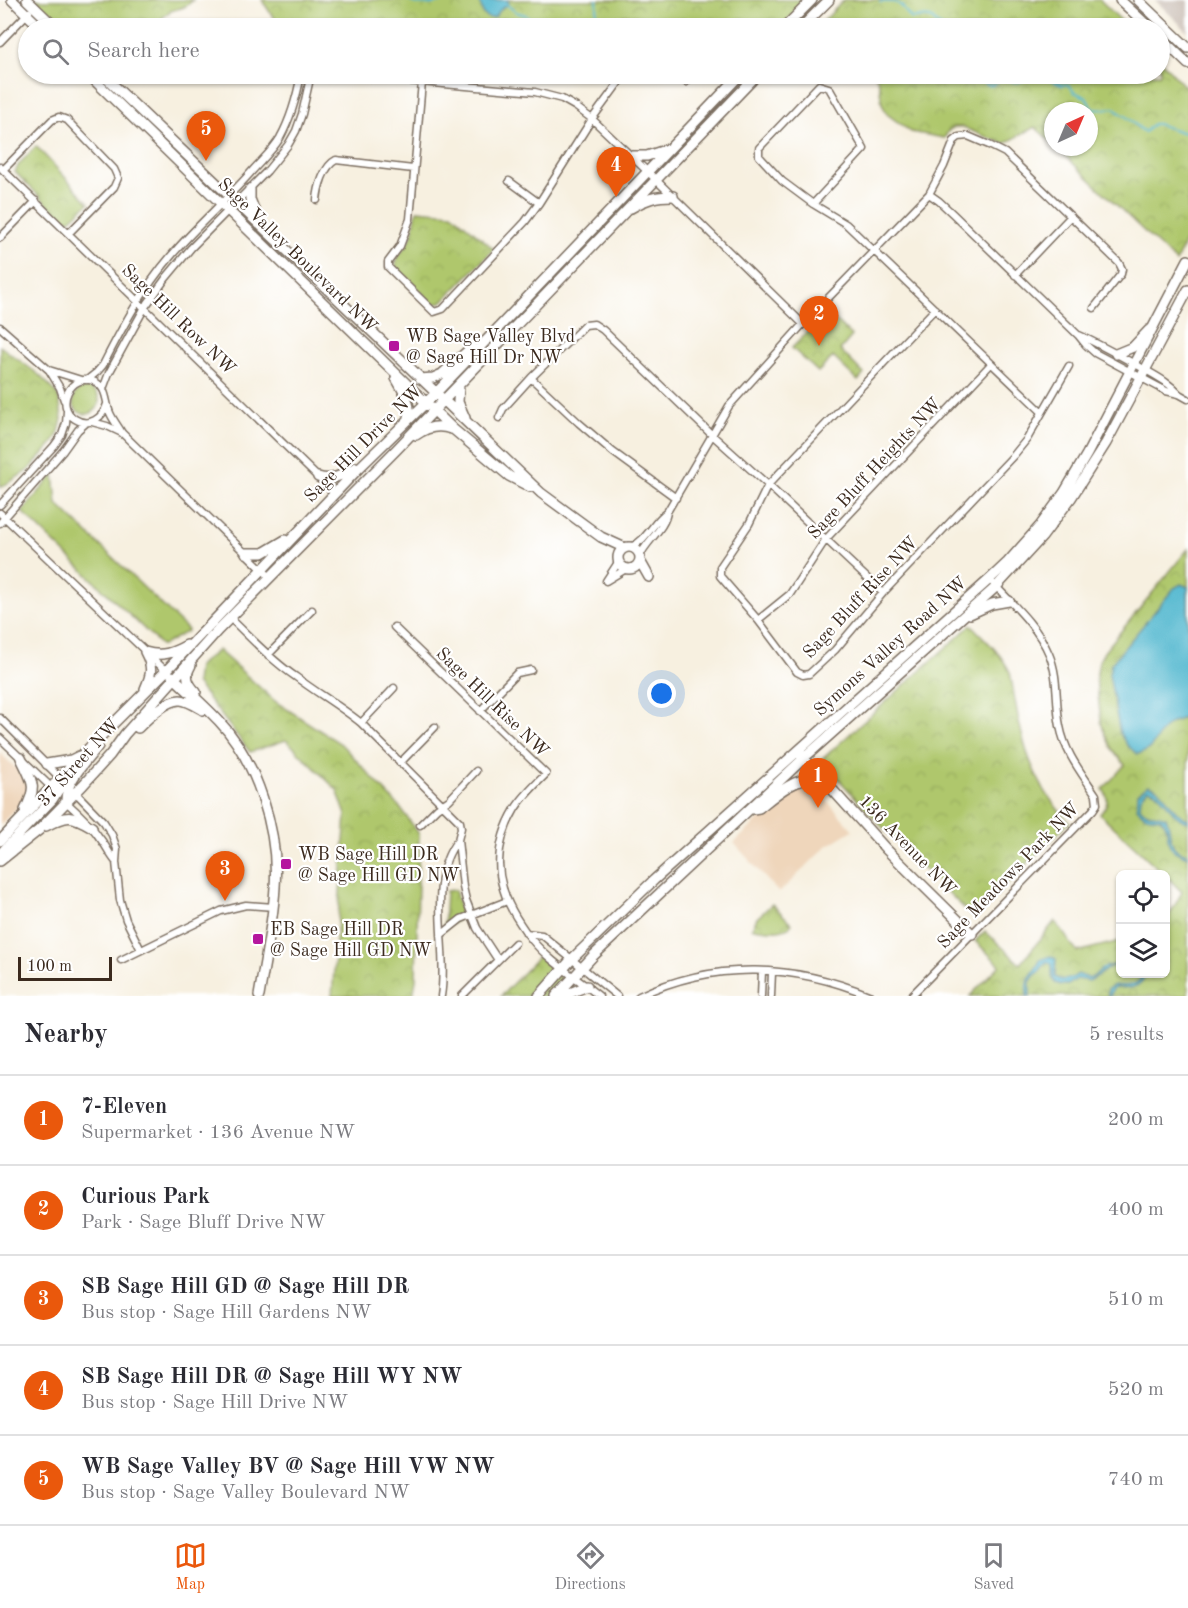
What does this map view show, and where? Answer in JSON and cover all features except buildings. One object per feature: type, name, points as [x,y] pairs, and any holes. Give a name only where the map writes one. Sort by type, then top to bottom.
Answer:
[{"type":"street","points":[[12,0],[31,18]]},
{"type":"street","points":[[794,18],[812,0]]},
{"type":"street","points":[[811,18],[829,0]]},
{"type":"street","points":[[1120,0],[1139,18]]},
{"type":"street","points":[[1138,0],[1157,18]]},
{"type":"street","points":[[23,18],[27,14],[30,3],[46,18]]},
{"type":"street","points":[[0,42],[18,23]]},
{"type":"street","points":[[1170,31],[1188,48]]},
{"type":"street","points":[[1170,47],[1188,64]]},
{"type":"street","name":"Sage Valley Boulevard NW","points":[[98,84],[434,410]]},
{"type":"street","name":"Sage Valley Boulevard NW","points":[[113,84],[443,401]]},
{"type":"street","points":[[234,199],[278,141],[286,126],[300,84]]},
{"type":"street","points":[[0,505],[58,441],[66,423],[65,397],[71,386],[85,380],[103,365],[138,300],[176,250],[234,199],[250,189],[278,158],[296,131],[309,84]]},
{"type":"street","points":[[422,84],[408,227],[400,246],[388,262],[388,267],[434,312],[443,309],[525,222],[618,84]]},
{"type":"street","points":[[443,84],[535,93],[562,99],[576,107],[652,175],[803,324]]},
{"type":"street","name":"Sage Hill Drive NW","points":[[175,679],[230,618],[382,465],[619,216],[670,148],[731,84]]},
{"type":"street","name":"Sage Hill Drive NW","points":[[166,671],[494,332],[748,84]]},
{"type":"street","points":[[813,204],[864,148],[829,88],[819,85],[759,148],[759,156],[782,181],[813,204],[846,224],[1042,412]]},
{"type":"street","points":[[2,168],[52,120],[59,117],[67,120],[114,169],[118,178],[114,187],[69,233]]},
{"type":"street","points":[[629,562],[664,522],[729,406],[803,324],[929,194],[945,166],[954,141],[959,137],[968,136],[1005,153],[1119,263],[1122,269],[1121,274],[1094,308]]},
{"type":"street","points":[[632,156],[647,156],[670,148]]},
{"type":"street","points":[[317,200],[318,188],[331,163],[336,160],[414,169]]},
{"type":"street","name":"Sage Hill Row NW","points":[[2,168],[335,494]]},
{"type":"street","points":[[509,181],[539,203]]},
{"type":"street","points":[[250,189],[250,199],[259,224]]},
{"type":"street","points":[[929,194],[1078,335],[1090,350],[1132,368],[1166,391],[1188,399]]},
{"type":"street","points":[[619,216],[647,199],[656,196],[672,196]]},
{"type":"street","points":[[0,238],[36,201]]},
{"type":"street","points":[[103,389],[109,373],[145,308],[179,261],[225,207]]},
{"type":"street","points":[[1015,275],[1071,216]]},
{"type":"street","name":"Symons Valley Road NW","points":[[556,996],[666,886],[747,811],[800,754],[960,619],[992,583],[1040,526],[1064,493],[1087,454],[1188,261]]},
{"type":"street","name":"Symons Valley Road NW","points":[[539,996],[571,960],[647,887],[800,754],[1042,537],[1071,498],[1106,442],[1188,290]]},
{"type":"street","name":"Sage Bluff Rise NW","points":[[935,309],[768,485],[749,524],[720,567],[720,576],[758,620],[797,672],[803,675],[809,674],[835,650],[883,593],[1014,455],[1027,439],[1069,366]]},
{"type":"street","points":[[499,418],[503,409],[531,378],[585,325],[594,324],[883,593]]},
{"type":"street","points":[[1116,354],[1133,346],[1156,324]]},
{"type":"street","points":[[0,327],[49,370],[60,388],[66,407],[75,419],[107,426],[122,433]]},
{"type":"street","points":[[420,379],[433,378],[442,374],[478,341],[494,332]]},
{"type":"street","points":[[1078,335],[1116,354],[1132,368]]},
{"type":"street","name":"Sage Bluff Heights NW","points":[[758,620],[790,594],[826,539],[991,364]]},
{"type":"street","points":[[389,366],[408,399],[409,418]]},
{"type":"street","points":[[49,370],[98,384],[107,398],[110,414],[122,433],[270,577]]},
{"type":"street","points":[[531,378],[613,452],[676,498]]},
{"type":"street","points":[[459,384],[458,402],[467,423]]},
{"type":"street","points":[[443,401],[541,493],[601,537],[629,562]]},
{"type":"street","points":[[107,404],[102,415],[78,430],[63,452],[2,518],[220,722]]},
{"type":"street","points":[[434,410],[509,476],[541,493]]},
{"type":"street","points":[[396,450],[423,430],[439,426],[453,429]]},
{"type":"street","points":[[318,477],[329,479],[340,477],[373,456],[382,465]]},
{"type":"street","points":[[629,562],[620,552],[640,542],[661,516],[667,513]]},
{"type":"street","points":[[246,553],[259,554],[298,533]]},
{"type":"street","points":[[601,537],[637,550],[629,562]]},
{"type":"street","name":"Sage Meadows Park NW","points":[[911,996],[1093,810],[1097,801],[1094,791],[1074,763],[1062,734],[1055,675],[1049,654],[1033,627],[992,583]]},
{"type":"street","points":[[960,619],[992,604],[1009,601]]},
{"type":"street","points":[[268,655],[312,610]]},
{"type":"street","points":[[230,618],[268,655],[294,676],[361,723],[460,822],[458,840],[463,887],[477,928],[498,960]]},
{"type":"street","name":"Sage Hill Rise NW","points":[[394,627],[546,774],[516,809],[501,841],[498,869],[502,887],[507,901],[533,942],[599,996]]},
{"type":"street","points":[[145,652],[164,655],[197,639]]},
{"type":"street","points":[[142,695],[152,670],[145,652]]},
{"type":"street","points":[[196,656],[187,671],[190,686],[240,750],[264,799],[272,829],[276,885],[259,996]]},
{"type":"street","points":[[480,711],[518,673],[531,670]]},
{"type":"street","name":"37 Street NW","points":[[0,841],[54,790],[61,778],[84,753],[166,671]]},
{"type":"street","name":"37 Street NW","points":[[0,861],[39,830],[66,802],[72,789],[110,755],[125,734],[175,679]]},
{"type":"street","points":[[361,723],[394,688]]},
{"type":"street","points":[[110,755],[156,712],[180,700],[193,704],[220,722]]},
{"type":"street","points":[[72,789],[78,772],[126,712]]},
{"type":"street","points":[[0,718],[104,822],[112,835],[117,849],[120,900],[126,920],[141,950]]},
{"type":"street","points":[[400,763],[435,727]]},
{"type":"street","points":[[0,738],[92,827],[116,862]]},
{"type":"street","points":[[47,764],[71,760],[84,753]]},
{"type":"street","name":"136 Avenue NW","points":[[800,754],[886,849],[972,934]]},
{"type":"street","points":[[20,820],[32,797],[33,788],[21,758]]},
{"type":"street","points":[[420,825],[449,800],[476,771]]},
{"type":"street","points":[[747,811],[759,808],[793,783],[804,778],[820,776]]},
{"type":"street","points":[[0,854],[52,800],[54,790]]},
{"type":"street","points":[[39,830],[63,818],[74,817],[92,827]]},
{"type":"street","points":[[443,995],[441,901],[446,861],[458,840]]},
{"type":"street","points":[[441,935],[461,919],[507,901]]},
{"type":"street","points":[[121,960],[221,911],[246,905],[274,907]]},
{"type":"street","points":[[526,933],[542,935],[616,996]]},
{"type":"street","points":[[462,996],[514,943]]},
{"type":"street","points":[[639,996],[675,982],[731,971],[799,974],[845,985],[871,996]]},
{"type":"street","points":[[761,996],[762,971]]},
{"type":"street","points":[[771,996],[772,972]]},
{"type":"street","points":[[563,996],[587,986]]},
{"type":"shaded area","points":[[1155,0],[1188,0],[1188,32]]},
{"type":"shaded area","points":[[0,753],[24,776],[29,787],[27,797],[0,825]]},
{"type":"shaded area","points":[[812,784],[853,830],[827,846],[779,893],[734,843],[795,786]]},
{"type":"green space","points":[[32,0],[193,0],[184,7],[171,11],[163,18],[51,18]]},
{"type":"green space","points":[[262,0],[808,0],[790,18],[644,18],[628,15],[619,18],[274,18]]},
{"type":"green space","points":[[844,0],[1100,0],[1119,18],[827,18]]},
{"type":"green space","points":[[1170,71],[1188,90],[1188,235],[1176,262],[1065,156],[1098,156],[1098,102],[1044,102],[1044,136],[1035,127],[1004,144],[962,127],[951,129],[945,138],[911,132],[887,114],[882,104],[879,84],[1170,84]]},
{"type":"green space","points":[[36,146],[89,203],[70,220],[61,218],[15,172],[19,164]]},
{"type":"green space","points":[[417,210],[452,213],[494,249],[442,302],[434,304],[396,268],[398,256],[411,235]]},
{"type":"green space","points":[[827,312],[852,336],[840,350],[864,374],[858,381],[833,357],[818,372],[792,348]]},
{"type":"green space","points":[[0,346],[38,374],[55,391],[59,397],[62,419],[53,443],[29,470],[0,488]]},
{"type":"green space","points":[[86,388],[95,392],[99,401],[95,410],[86,414],[77,410],[73,401],[77,392]]},
{"type":"green space","points":[[54,474],[57,504],[188,630],[186,632],[162,646],[22,512]]},
{"type":"green space","points":[[1188,549],[1188,996],[970,996],[1000,965],[975,941],[985,931],[1020,964],[1055,921],[1077,952],[1116,942],[1116,978],[1170,978],[1170,914],[1182,892],[1170,880],[1170,870],[1160,870],[1100,814],[1107,802],[1103,789],[1125,765],[1112,749],[1101,721],[1096,679],[1099,661]]},
{"type":"green space","points":[[971,625],[997,652],[1010,672],[1022,734],[1034,771],[1055,806],[1070,823],[977,914],[971,915],[887,832],[821,760]]},
{"type":"green space","points":[[218,650],[276,702],[341,744],[398,805],[419,834],[416,980],[413,996],[332,996],[346,815],[337,790],[286,740],[250,752],[196,683],[198,666]]},
{"type":"green space","points":[[455,890],[462,916],[444,930],[446,891]]},
{"type":"green space","points":[[772,904],[792,924],[779,930],[752,928],[757,918]]},
{"type":"green space","points":[[539,956],[578,993],[573,996],[501,996]]},
{"type":"water","points":[[479,0],[508,0],[509,4],[502,8],[494,18],[488,18],[483,14]]},
{"type":"water","points":[[1181,584],[1188,587],[1188,716],[1169,724],[1152,746],[1137,754],[1120,734],[1109,674],[1111,664],[1174,588]]},
{"type":"water","points":[[1148,785],[1160,791],[1177,812],[1188,819],[1188,822],[1176,816],[1160,795],[1154,791],[1148,789],[1141,797],[1140,807],[1143,810],[1166,817],[1173,844],[1180,852],[1188,854],[1188,857],[1178,853],[1169,845],[1167,830],[1161,818],[1145,815],[1137,808],[1138,793]]},
{"type":"water","points":[[1050,956],[1056,959],[1055,977],[1061,980],[1070,979],[1078,974],[1088,978],[1094,976],[1102,968],[1116,966],[1110,967],[1089,981],[1077,979],[1068,985],[1062,985],[1055,983],[1052,977],[1052,965],[1046,962],[1030,982],[1030,996],[1027,996],[1028,981],[1040,960]]},
{"type":"water","points":[[1144,978],[1141,983],[1129,988],[1116,987],[1108,996],[1108,989],[1114,985],[1125,986]]},
{"type":"waterway","points":[[408,0],[423,5],[449,0]]},
{"type":"waterway","points":[[595,18],[597,0]]},
{"type":"waterway","points":[[880,2],[897,3],[911,18]]},
{"type":"waterway","points":[[506,4],[528,18]]},
{"type":"waterway","points":[[916,18],[931,18]]},
{"type":"waterway","points":[[986,84],[995,84]]},
{"type":"waterway","points":[[1060,84],[1065,84]]},
{"type":"waterway","points":[[1065,84],[1070,86],[1074,92],[1086,97],[1091,107],[1100,110],[1114,108],[1145,132],[1153,124],[1157,124],[1188,134]]},
{"type":"place","name":"WB Sage Valley BV @ Sage Hill VW NW","points":[[206,161]]},
{"type":"place","name":"SB Sage Hill DR @ Sage Hill WY NW","points":[[616,197]]},
{"type":"place","name":"WB Sage Valley Blvd @ Sage Hill Dr NW","points":[[394,346]]},
{"type":"place","name":"Curious Park","points":[[819,346]]},
{"type":"place","name":"7-Eleven","points":[[818,808]]},
{"type":"place","name":"WB Sage Hill DR @ Sage Hill GD NW","points":[[286,864]]},
{"type":"place","name":"SB Sage Hill GD @ Sage Hill DR","points":[[225,901]]},
{"type":"place","name":"EB Sage Hill DR @ Sage Hill GD NW","points":[[258,939]]}]
